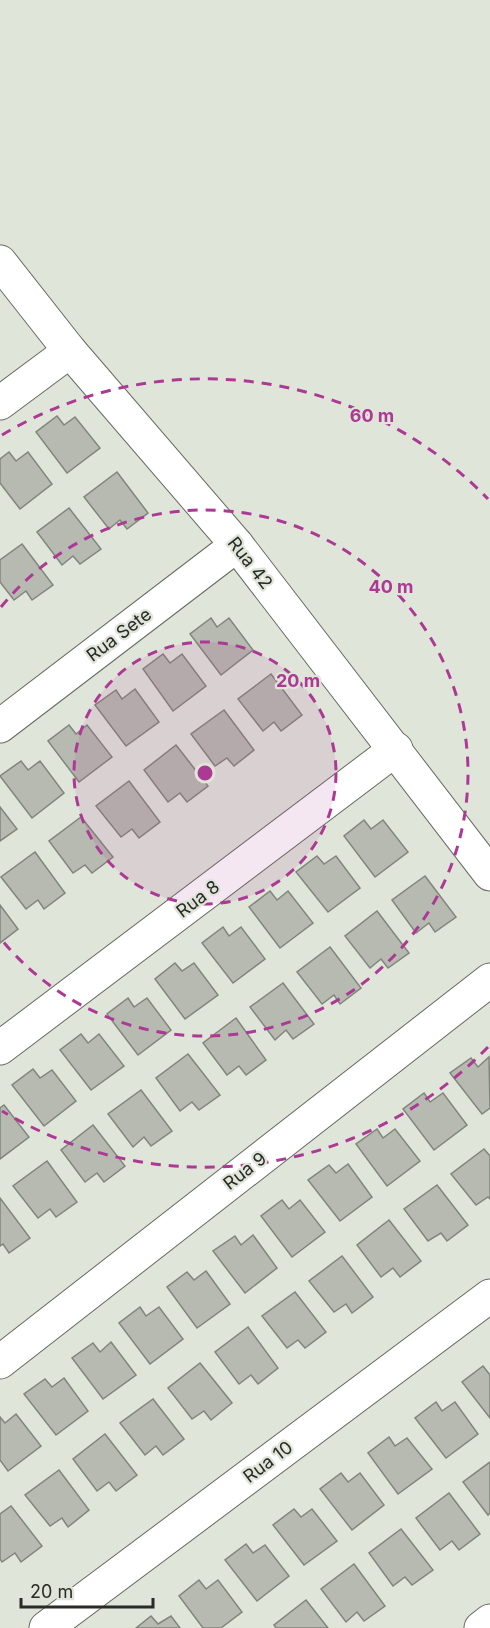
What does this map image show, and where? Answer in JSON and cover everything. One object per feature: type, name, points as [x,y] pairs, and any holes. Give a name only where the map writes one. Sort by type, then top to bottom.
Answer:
[{"type":"street","name":"Rua 42","points":[[0,262],[70,351],[237,545],[490,874]]},
{"type":"street","points":[[0,403],[70,351]]},
{"type":"street","name":"Rua Sete","points":[[0,726],[237,545]]},
{"type":"street","name":"Rua 8","points":[[0,1048],[396,749]]},
{"type":"street","name":"Rua 9","points":[[0,1362],[490,980]]},
{"type":"street","name":"Rua 10","points":[[46,1628],[490,1296]]},
{"type":"street","points":[[481,1628],[490,1621]]},
{"type":"building","points":[[57,416],[64,425],[75,417],[100,448],[67,473],[36,432]]},
{"type":"building","points":[[9,452],[16,461],[28,452],[52,484],[20,509],[0,483],[0,459]]},
{"type":"building","points":[[117,472],[148,513],[127,529],[120,520],[109,529],[84,497]]},
{"type":"building","points":[[69,508],[101,549],[80,564],[73,556],[62,565],[37,532]]},
{"type":"building","points":[[22,544],[53,585],[32,600],[26,591],[14,600],[0,582],[0,560]]},
{"type":"building","points":[[211,618],[217,627],[229,618],[253,650],[221,675],[190,634]]},
{"type":"building","points":[[163,654],[170,663],[182,654],[206,686],[173,711],[143,669]]},
{"type":"building","points":[[271,674],[302,715],[281,731],[274,722],[263,731],[238,699]]},
{"type":"building","points":[[135,689],[159,722],[126,746],[95,705],[116,690],[122,699]]},
{"type":"building","points":[[224,710],[254,750],[234,766],[227,758],[215,766],[191,734]]},
{"type":"building","points":[[69,725],[76,734],[87,725],[112,757],[79,782],[48,741]]},
{"type":"building","points":[[176,745],[208,786],[187,802],[180,793],[168,802],[144,770]]},
{"type":"building","points":[[21,761],[28,770],[40,761],[64,793],[32,818],[0,776]]},
{"type":"building","points":[[129,781],[160,822],[139,838],[132,829],[121,837],[96,806]]},
{"type":"building","points":[[0,807],[17,829],[0,841]]},
{"type":"building","points":[[81,817],[113,857],[92,873],[85,865],[73,873],[49,841]]},
{"type":"building","points":[[364,820],[371,829],[383,820],[408,852],[375,877],[344,836]]},
{"type":"building","points":[[35,852],[65,893],[44,909],[38,900],[26,909],[1,877]]},
{"type":"building","points":[[317,856],[324,864],[336,856],[360,888],[328,912],[296,872]]},
{"type":"building","points":[[425,876],[456,917],[435,932],[429,923],[416,933],[392,900]]},
{"type":"building","points":[[270,891],[277,900],[288,891],[313,923],[280,948],[249,907]]},
{"type":"building","points":[[0,905],[18,929],[0,943]]},
{"type":"building","points":[[377,911],[409,953],[388,968],[381,959],[370,968],[345,936]]},
{"type":"building","points":[[223,927],[229,936],[241,927],[265,959],[233,983],[202,943]]},
{"type":"building","points":[[330,947],[361,988],[340,1004],[334,995],[322,1004],[297,972]]},
{"type":"building","points":[[175,963],[182,971],[194,963],[218,995],[185,1019],[155,979]]},
{"type":"building","points":[[283,983],[314,1024],[293,1039],[286,1030],[275,1040],[250,1007]]},
{"type":"building","points":[[128,998],[134,1007],[147,998],[171,1030],[138,1055],[107,1014]]},
{"type":"building","points":[[236,1018],[266,1060],[246,1075],[239,1066],[227,1075],[203,1043]]},
{"type":"building","points":[[81,1034],[88,1043],[99,1034],[124,1066],[91,1090],[60,1050]]},
{"type":"building","points":[[188,1054],[220,1095],[199,1110],[192,1102],[180,1111],[156,1078]]},
{"type":"building","points":[[489,1057],[490,1108],[482,1114],[450,1073],[471,1058],[478,1067]]},
{"type":"building","points":[[33,1069],[40,1078],[52,1070],[76,1101],[44,1126],[12,1085]]},
{"type":"building","points":[[141,1090],[172,1131],[151,1146],[144,1137],[133,1147],[108,1114]]},
{"type":"building","points":[[424,1093],[430,1102],[443,1093],[467,1125],[434,1150],[403,1109]]},
{"type":"building","points":[[4,1105],[29,1137],[0,1159],[0,1108]]},
{"type":"building","points":[[93,1125],[125,1166],[104,1182],[97,1173],[85,1182],[61,1150]]},
{"type":"building","points":[[377,1129],[383,1138],[395,1129],[420,1161],[387,1186],[356,1144]]},
{"type":"building","points":[[484,1149],[490,1156],[490,1199],[488,1197],[476,1205],[451,1174]]},
{"type":"building","points":[[47,1161],[77,1202],[56,1217],[50,1209],[38,1218],[13,1186]]},
{"type":"building","points":[[348,1164],[372,1197],[340,1221],[308,1180],[329,1165],[336,1173]]},
{"type":"building","points":[[437,1185],[468,1225],[447,1241],[441,1233],[428,1241],[404,1209]]},
{"type":"building","points":[[0,1198],[30,1238],[9,1253],[3,1244],[0,1246]]},
{"type":"building","points":[[282,1200],[289,1209],[300,1200],[325,1232],[292,1257],[261,1216]]},
{"type":"building","points":[[389,1220],[421,1261],[400,1277],[393,1268],[381,1277],[357,1245]]},
{"type":"building","points":[[253,1235],[277,1268],[245,1293],[213,1251],[235,1236],[241,1245]]},
{"type":"building","points":[[342,1256],[373,1297],[352,1313],[346,1304],[334,1312],[309,1281]]},
{"type":"building","points":[[206,1271],[230,1304],[197,1328],[167,1287],[187,1272],[194,1280]]},
{"type":"building","points":[[295,1292],[326,1332],[305,1348],[298,1340],[287,1348],[262,1316]]},
{"type":"building","points":[[140,1307],[146,1316],[159,1307],[183,1339],[150,1364],[119,1323]]},
{"type":"building","points":[[248,1327],[278,1368],[258,1384],[251,1375],[239,1384],[215,1352]]},
{"type":"building","points":[[111,1342],[136,1375],[103,1399],[72,1358],[93,1343],[100,1352]]},
{"type":"building","points":[[200,1363],[232,1403],[211,1420],[204,1411],[192,1419],[168,1388]]},
{"type":"building","points":[[483,1366],[490,1375],[490,1418],[462,1382]]},
{"type":"building","points":[[64,1378],[88,1411],[56,1435],[24,1394],[45,1379],[52,1387]]},
{"type":"building","points":[[153,1399],[184,1439],[163,1455],[156,1446],[145,1455],[120,1423]]},
{"type":"building","points":[[436,1402],[442,1411],[455,1402],[478,1434],[446,1458],[415,1418]]},
{"type":"building","points":[[16,1414],[41,1446],[8,1471],[0,1460],[0,1417],[5,1423]]},
{"type":"building","points":[[105,1434],[137,1475],[116,1491],[109,1482],[97,1491],[73,1459]]},
{"type":"building","points":[[389,1437],[395,1446],[407,1438],[432,1469],[398,1494],[368,1453]]},
{"type":"building","points":[[490,1462],[490,1513],[488,1515],[463,1482]]},
{"type":"building","points":[[59,1470],[89,1510],[68,1527],[62,1518],[50,1526],[25,1495]]},
{"type":"building","points":[[341,1473],[348,1482],[360,1473],[384,1505],[352,1530],[320,1489]]},
{"type":"building","points":[[449,1493],[480,1534],[459,1550],[452,1541],[440,1550],[416,1518]]},
{"type":"building","points":[[11,1506],[42,1546],[21,1562],[15,1553],[2,1562],[0,1559],[0,1514]]},
{"type":"building","points":[[294,1509],[301,1517],[312,1509],[337,1541],[304,1565],[273,1525]]},
{"type":"building","points":[[401,1529],[433,1570],[412,1585],[405,1577],[393,1586],[369,1553]]},
{"type":"building","points":[[246,1544],[253,1553],[265,1545],[289,1576],[257,1601],[225,1560]]},
{"type":"building","points":[[354,1564],[385,1606],[364,1621],[357,1612],[346,1622],[321,1589]]},
{"type":"building","points":[[199,1580],[206,1589],[218,1580],[242,1612],[221,1628],[203,1628],[179,1596]]},
{"type":"building","points":[[306,1600],[328,1628],[276,1628],[274,1625]]},
{"type":"building","points":[[151,1616],[158,1624],[171,1616],[180,1628],[136,1628]]}]
